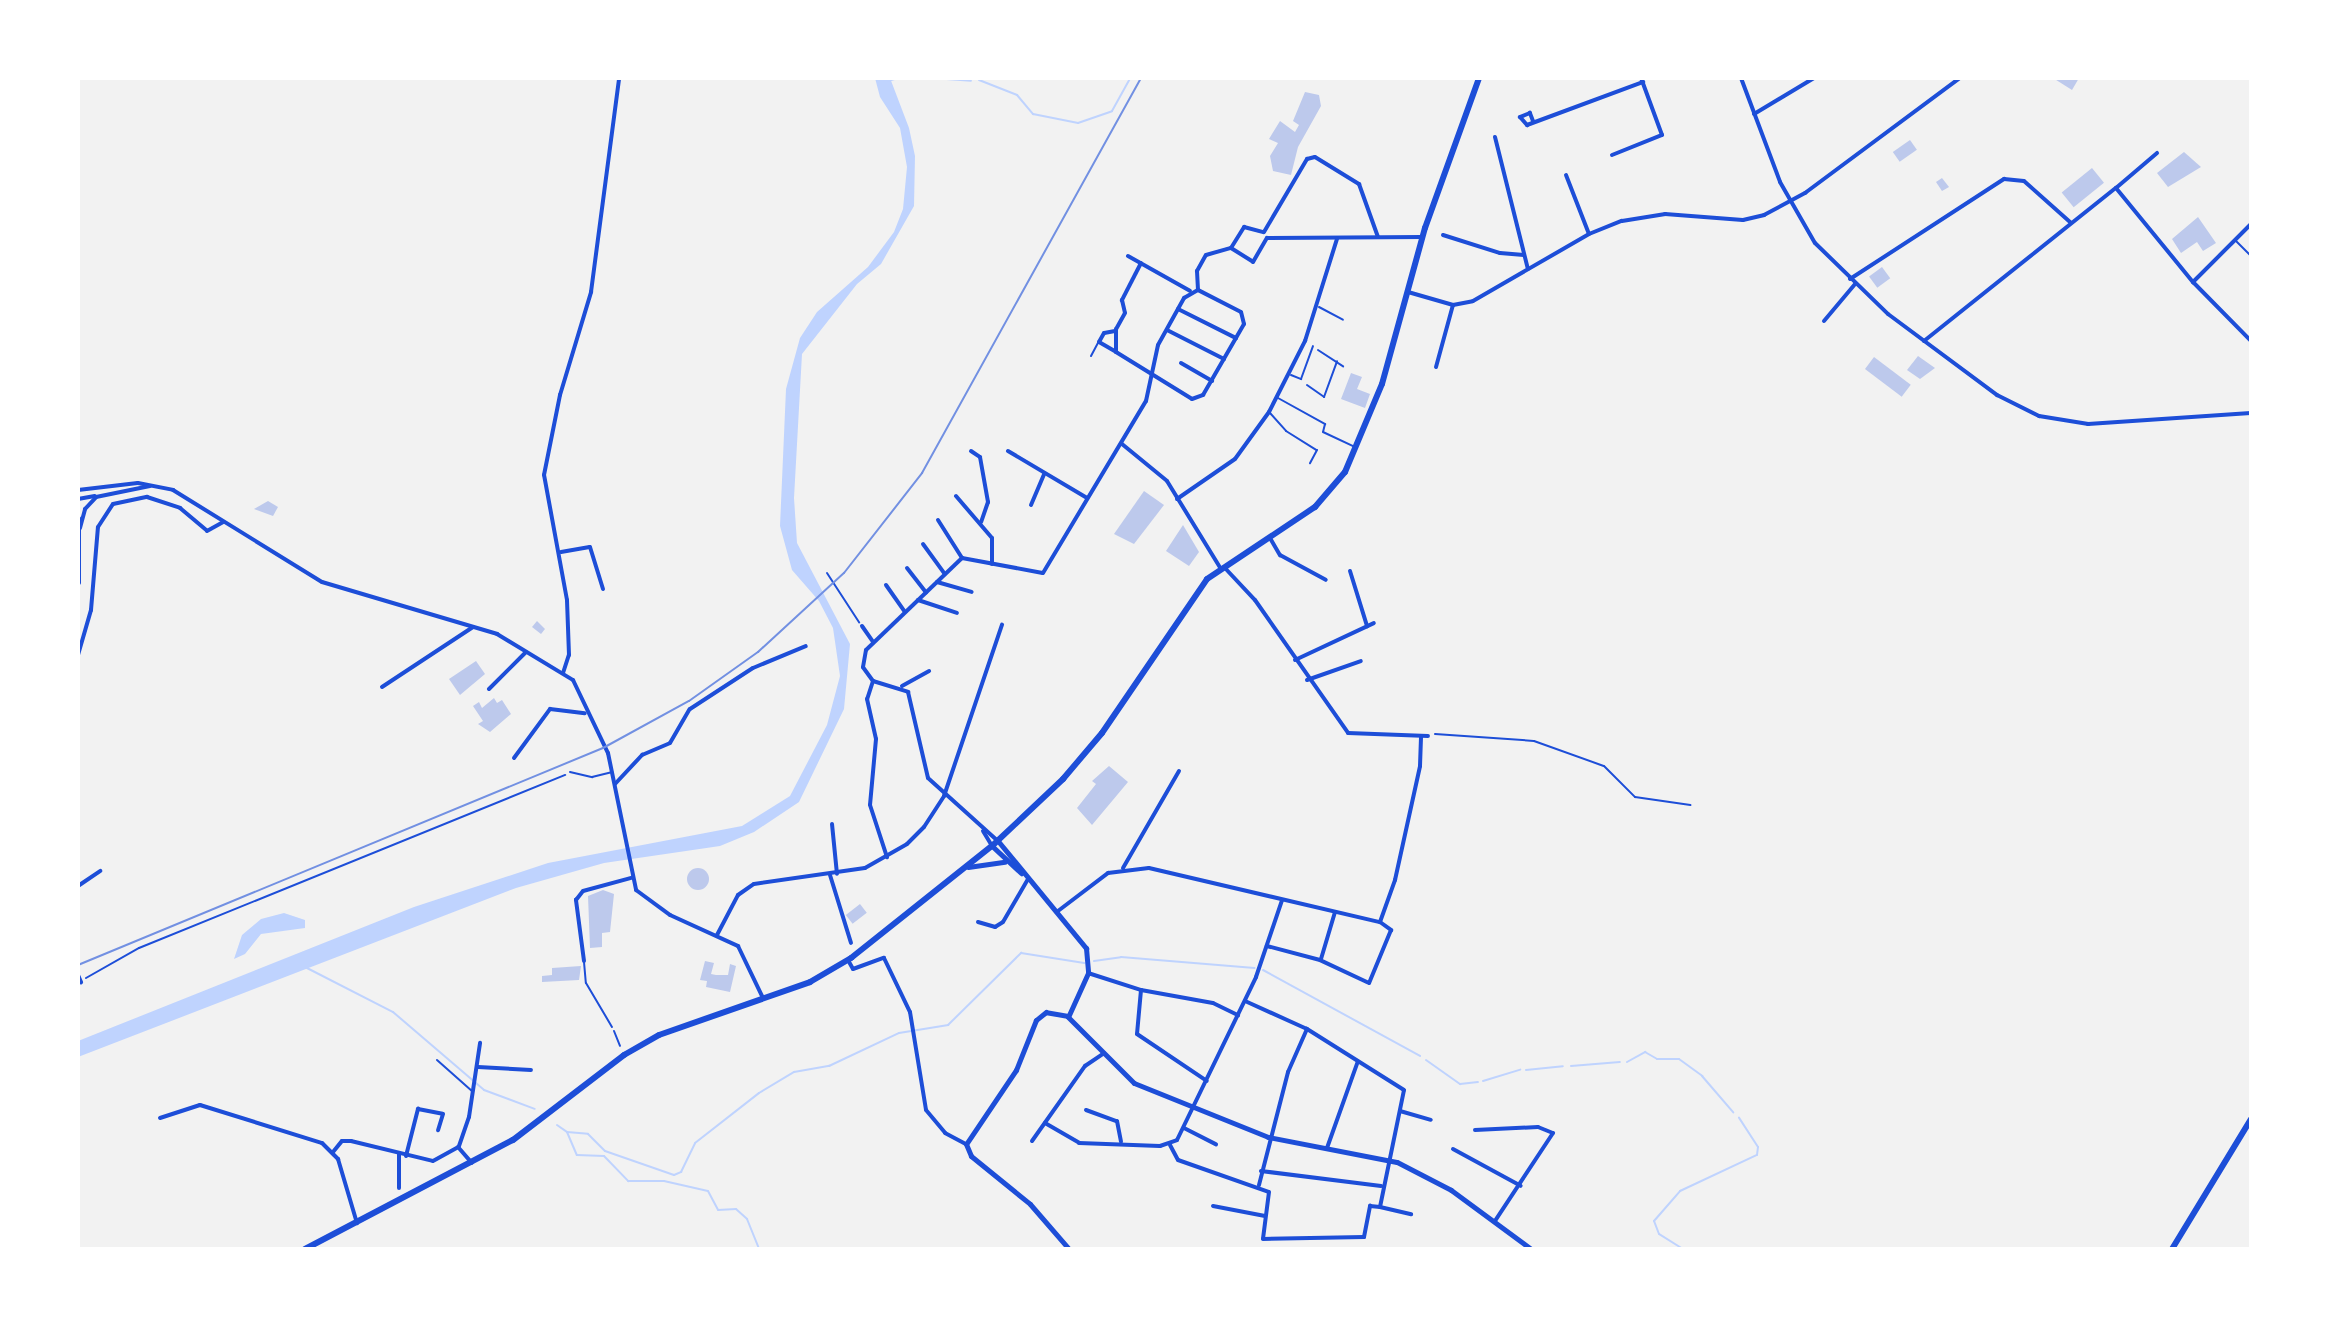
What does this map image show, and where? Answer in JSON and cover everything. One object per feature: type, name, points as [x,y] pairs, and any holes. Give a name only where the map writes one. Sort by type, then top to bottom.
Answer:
[{"type":"main road","points":[[305,1249],[513,1140],[624,1055],[659,1035],[810,982],[848,960],[967,867],[1063,779],[1102,733],[1178,614],[1222,568],[1327,497],[1357,448],[1408,292],[1422,237],[1479,78]]},
{"type":"main road","points":[[2172,1249],[2251,1119]]},
{"type":"street","points":[[563,673],[569,635],[561,552],[546,503],[544,475],[575,342],[591,292],[619,78]]},
{"type":"street","points":[[1741,78],[1790,202],[1815,243],[1849,280],[1924,341],[2011,403],[2060,421],[2108,425],[2251,413]]},
{"type":"street","points":[[1753,114],[1814,78]]},
{"type":"street","points":[[1408,292],[1453,305],[1473,301],[1589,234],[1665,214],[1743,220],[1790,202],[1960,78]]},
{"type":"street","points":[[1533,121],[1642,80],[1662,135],[1612,155]]},
{"type":"street","points":[[1495,137],[1528,269]]},
{"type":"street","points":[[1924,341],[2157,153]]},
{"type":"street","points":[[1231,248],[1253,262],[1307,159],[1315,157],[1359,184],[1378,237]]},
{"type":"street","points":[[1566,175],[1589,234]]},
{"type":"street","points":[[1849,280],[2004,179],[2024,181],[2070,222]]},
{"type":"street","points":[[2116,188],[2193,282],[2251,341]]},
{"type":"street","points":[[2193,282],[2251,224]]},
{"type":"street","points":[[1198,290],[1197,271],[1206,255],[1231,248],[1244,227],[1265,235],[1337,239],[1422,237]]},
{"type":"street","points":[[1443,235],[1500,253],[1524,255]]},
{"type":"street","points":[[1177,499],[1235,459],[1269,412],[1289,375],[1318,306],[1337,239]]},
{"type":"street","points":[[1116,331],[1104,333],[1099,342],[1192,399],[1203,395],[1244,324],[1241,312],[1198,290],[1190,291],[1128,256]]},
{"type":"street","points":[[1116,352],[1116,331],[1125,313],[1122,300],[1141,263]]},
{"type":"street","points":[[1824,321],[1855,284]]},
{"type":"street","points":[[938,520],[962,558],[1043,573],[1146,401],[1151,373],[1167,330],[1190,291]]},
{"type":"street","points":[[1436,367],[1453,305]]},
{"type":"street","points":[[1178,309],[1236,338]]},
{"type":"street","points":[[1167,330],[1224,359]]},
{"type":"street","points":[[1181,363],[1212,381]]},
{"type":"street","points":[[1121,444],[1154,467],[1222,568],[1255,600],[1307,680],[1348,733],[1428,736]]},
{"type":"street","points":[[971,451],[980,457],[988,502],[981,522]]},
{"type":"street","points":[[1008,451],[1087,498]]},
{"type":"street","points":[[1031,505],[1044,474]]},
{"type":"street","points":[[78,499],[152,485]]},
{"type":"street","points":[[78,490],[152,485],[182,494],[322,582],[515,641],[526,652],[563,673],[579,690],[585,713],[606,747],[630,876],[652,905],[717,935],[746,955],[763,999]]},
{"type":"street","points":[[79,529],[85,509],[103,495]]},
{"type":"street","points":[[956,496],[992,538],[992,564]]},
{"type":"street","points":[[78,655],[91,610],[98,527],[113,504],[147,497],[180,508],[207,531],[223,522]]},
{"type":"street","points":[[78,518],[78,582]]},
{"type":"street","points":[[1270,538],[1280,555],[1326,580]]},
{"type":"street","points":[[923,544],[944,573]]},
{"type":"street","points":[[561,552],[590,547],[603,589]]},
{"type":"street","points":[[929,671],[902,686],[873,681],[863,667],[873,642],[962,558]]},
{"type":"street","points":[[907,568],[926,592]]},
{"type":"street","points":[[1350,571],[1367,626]]},
{"type":"street","points":[[937,582],[972,592]]},
{"type":"street","points":[[886,585],[904,611]]},
{"type":"street","points":[[918,600],[957,613]]},
{"type":"street","points":[[1295,660],[1374,623]]},
{"type":"street","points":[[717,935],[738,895],[754,884],[837,874],[887,857],[924,827],[944,796],[1002,625]]},
{"type":"street","points":[[862,626],[873,642]]},
{"type":"street","points":[[382,687],[473,627]]},
{"type":"street","points":[[615,784],[642,755],[670,743],[690,709],[753,668],[806,646]]},
{"type":"street","points":[[489,689],[526,652]]},
{"type":"street","points":[[1307,680],[1361,661]]},
{"type":"street","points":[[873,681],[867,688],[876,739],[870,805],[887,857]]},
{"type":"street","points":[[902,686],[914,706],[923,767],[944,796],[995,843],[1058,911],[1086,948],[1088,973],[1068,1016]]},
{"type":"street","points":[[514,758],[550,709],[585,713]]},
{"type":"street","points":[[1380,922],[1395,880],[1420,766],[1421,736]]},
{"type":"street","points":[[1123,868],[1179,771]]},
{"type":"street","points":[[832,824],[837,874]]},
{"type":"street","points":[[995,843],[1007,863],[1026,877]]},
{"type":"street","points":[[967,867],[1007,863]]},
{"type":"street","points":[[1058,911],[1108,873],[1123,868],[1149,868],[1380,922],[1391,930],[1369,983],[1320,960],[1267,946]]},
{"type":"street","points":[[78,886],[100,871]]},
{"type":"street","points":[[830,875],[851,943]]},
{"type":"street","points":[[584,961],[576,900],[583,891],[630,876]]},
{"type":"street","points":[[978,922],[995,927],[1003,922],[1026,877]]},
{"type":"street","points":[[1170,1145],[1184,1128],[1245,1001],[1282,900]]},
{"type":"street","points":[[1320,960],[1335,912]]},
{"type":"street","points":[[848,960],[853,969],[884,958],[914,1024],[918,1083],[926,1110],[945,1133],[966,1144],[971,1156],[1030,1204],[1069,1249]]},
{"type":"street","points":[[1088,973],[1141,990],[1188,997],[1238,1015]]},
{"type":"street","points":[[78,975],[81,982]]},
{"type":"street","points":[[1141,990],[1137,1034],[1207,1081]]},
{"type":"street","points":[[1245,1001],[1307,1029],[1404,1090],[1381,1186],[1380,1207]]},
{"type":"street","points":[[966,1144],[1016,1070],[1036,1020],[1046,1012],[1068,1016],[1143,1089],[1268,1137],[1387,1158],[1434,1180],[1531,1249]]},
{"type":"street","points":[[1259,1185],[1268,1137],[1307,1029]]},
{"type":"street","points":[[333,1152],[342,1141],[433,1161],[458,1147],[478,1067],[480,1043]]},
{"type":"street","points":[[1032,1141],[1085,1066],[1104,1053]]},
{"type":"street","points":[[1327,1148],[1358,1061]]},
{"type":"street","points":[[478,1067],[531,1070]]},
{"type":"street","points":[[160,1118],[200,1105],[322,1143],[333,1152],[357,1223]]},
{"type":"street","points":[[406,1156],[418,1109],[443,1114],[438,1130]]},
{"type":"street","points":[[1086,1110],[1117,1121],[1121,1142]]},
{"type":"street","points":[[1400,1111],[1431,1120]]},
{"type":"street","points":[[1045,1123],[1079,1143],[1170,1145],[1187,1164],[1225,1180],[1259,1185],[1269,1192],[1263,1239],[1364,1237],[1370,1206],[1411,1214]]},
{"type":"street","points":[[1475,1130],[1538,1127],[1553,1133],[1521,1186],[1495,1221]]},
{"type":"street","points":[[1184,1128],[1216,1144]]},
{"type":"street","points":[[458,1147],[472,1163]]},
{"type":"street","points":[[1453,1149],[1521,1186]]},
{"type":"street","points":[[399,1154],[399,1188]]},
{"type":"street","points":[[1261,1171],[1381,1186]]},
{"type":"street","points":[[1213,1206],[1265,1216]]},
{"type":"lane","points":[[2235,240],[2251,256]]},
{"type":"lane","points":[[1318,306],[1343,320]]},
{"type":"lane","points":[[1091,356],[1099,342]]},
{"type":"lane","points":[[1301,379],[1313,346]]},
{"type":"lane","points":[[1289,375],[1307,385]]},
{"type":"lane","points":[[1277,397],[1325,424],[1323,432],[1357,448]]},
{"type":"lane","points":[[1269,412],[1286,431],[1317,450],[1310,463]]},
{"type":"lane","points":[[570,772],[592,777],[613,772]]},
{"type":"lane","points":[[584,961],[586,983],[612,1027]]},
{"type":"lane","points":[[437,1060],[473,1090]]},
{"type":"path","points":[[1313,346],[1343,366]]},
{"type":"path","points":[[1307,385],[1324,397],[1337,361]]},
{"type":"path","points":[[827,573],[862,626]]},
{"type":"path","points":[[1428,736],[1511,735],[1534,741],[1604,766],[1644,801],[1690,805]]},
{"type":"path","points":[[81,982],[139,948],[570,772]]},
{"type":"path","points":[[612,1027],[620,1046]]},
{"type":"water","points":[[875,78],[890,78],[909,128],[915,156],[914,206],[881,264],[857,284],[802,354],[794,498],[797,543],[850,644],[844,709],[799,802],[754,832],[720,846],[604,863],[516,888],[78,1057],[78,1041],[414,907],[548,863],[742,826],[790,796],[827,725],[840,676],[833,628],[819,601],[792,570],[780,526],[786,389],[800,338],[817,312],[868,267],[894,232],[903,209],[907,167],[900,128],[880,97]]},
{"type":"water","points":[[284,913],[305,920],[305,928],[261,934],[245,954],[234,959],[242,935],[261,919]]},
{"type":"building","points":[[2053,78],[2079,78],[2072,90]]},
{"type":"building","points":[[1305,92],[1319,95],[1321,106],[1298,147],[1291,175],[1273,171],[1270,156],[1278,143],[1269,139],[1280,121],[1295,132],[1299,125],[1293,121]]},
{"type":"building","points":[[1910,140],[1917,150],[1900,162],[1893,152]]},
{"type":"building","points":[[2184,152],[2201,167],[2168,187],[2157,173]]},
{"type":"building","points":[[2092,168],[2104,183],[2074,207],[2062,193]]},
{"type":"building","points":[[1942,178],[1949,187],[1942,191],[1936,182]]},
{"type":"building","points":[[2198,217],[2216,243],[2203,251],[2197,242],[2181,253],[2172,239]]},
{"type":"building","points":[[1882,267],[1890,278],[1877,288],[1869,276]]},
{"type":"building","points":[[1918,356],[1935,368],[1920,379],[1907,370]]},
{"type":"building","points":[[1874,357],[1911,385],[1902,397],[1865,369]]},
{"type":"building","points":[[1351,373],[1362,377],[1357,389],[1370,394],[1365,408],[1341,399]]},
{"type":"building","points":[[1144,491],[1164,505],[1134,544],[1114,534]]},
{"type":"building","points":[[268,501],[278,507],[273,516],[254,509]]},
{"type":"building","points":[[1183,525],[1199,552],[1189,566],[1166,551]]},
{"type":"building","points":[[537,621],[545,629],[541,634],[532,627]]},
{"type":"building","points":[[476,661],[485,674],[460,695],[449,679]]},
{"type":"building","points":[[494,698],[497,703],[502,700],[511,714],[490,732],[478,724],[483,721],[473,706],[479,702],[482,708]]},
{"type":"building","points":[[1109,766],[1128,782],[1092,825],[1077,808],[1096,784],[1092,781]]},
{"type":"building","points":[[694,868],[702,868],[709,879],[702,890],[694,890],[687,883],[687,875]]},
{"type":"building","points":[[603,890],[614,894],[610,932],[602,933],[602,947],[590,948],[588,896]]},
{"type":"building","points":[[860,904],[867,913],[853,924],[846,915]]},
{"type":"building","points":[[705,961],[714,963],[711,974],[716,975],[728,975],[730,964],[736,966],[730,992],[706,987],[707,981],[700,980]]},
{"type":"building","points":[[581,966],[579,980],[542,982],[542,976],[552,975],[552,968]]},
{"type":"waterway","points":[[888,81],[898,78]]},
{"type":"waterway","points":[[932,78],[971,81]]},
{"type":"waterway","points":[[979,80],[1017,95],[1033,114],[1078,123],[1112,111],[1130,78]]},
{"type":"waterway","points":[[567,1132],[588,1134],[605,1151],[674,1175],[681,1172],[695,1143],[759,1093],[794,1072],[829,1066],[899,1033],[948,1025],[1021,953],[1084,963]]},
{"type":"waterway","points":[[1094,961],[1121,957],[1255,968]]},
{"type":"waterway","points":[[305,967],[393,1012],[484,1090],[535,1109]]},
{"type":"waterway","points":[[1263,970],[1420,1056]]},
{"type":"waterway","points":[[1627,1062],[1645,1052],[1657,1059],[1679,1059],[1702,1076],[1733,1112]]},
{"type":"waterway","points":[[1426,1060],[1460,1084],[1478,1082]]},
{"type":"waterway","points":[[1571,1066],[1620,1062]]},
{"type":"waterway","points":[[1526,1070],[1563,1066]]},
{"type":"waterway","points":[[1483,1081],[1520,1070]]},
{"type":"waterway","points":[[1683,1249],[1659,1234],[1654,1221],[1680,1191],[1757,1155],[1758,1147],[1739,1118]]},
{"type":"waterway","points":[[557,1125],[567,1132],[577,1155],[604,1156],[628,1181],[664,1181],[708,1191],[718,1210],[736,1209],[747,1219],[759,1249]]},
{"type":"railway","points":[[78,965],[603,748],[689,701],[758,652],[844,573],[922,473],[1141,78]]}]
